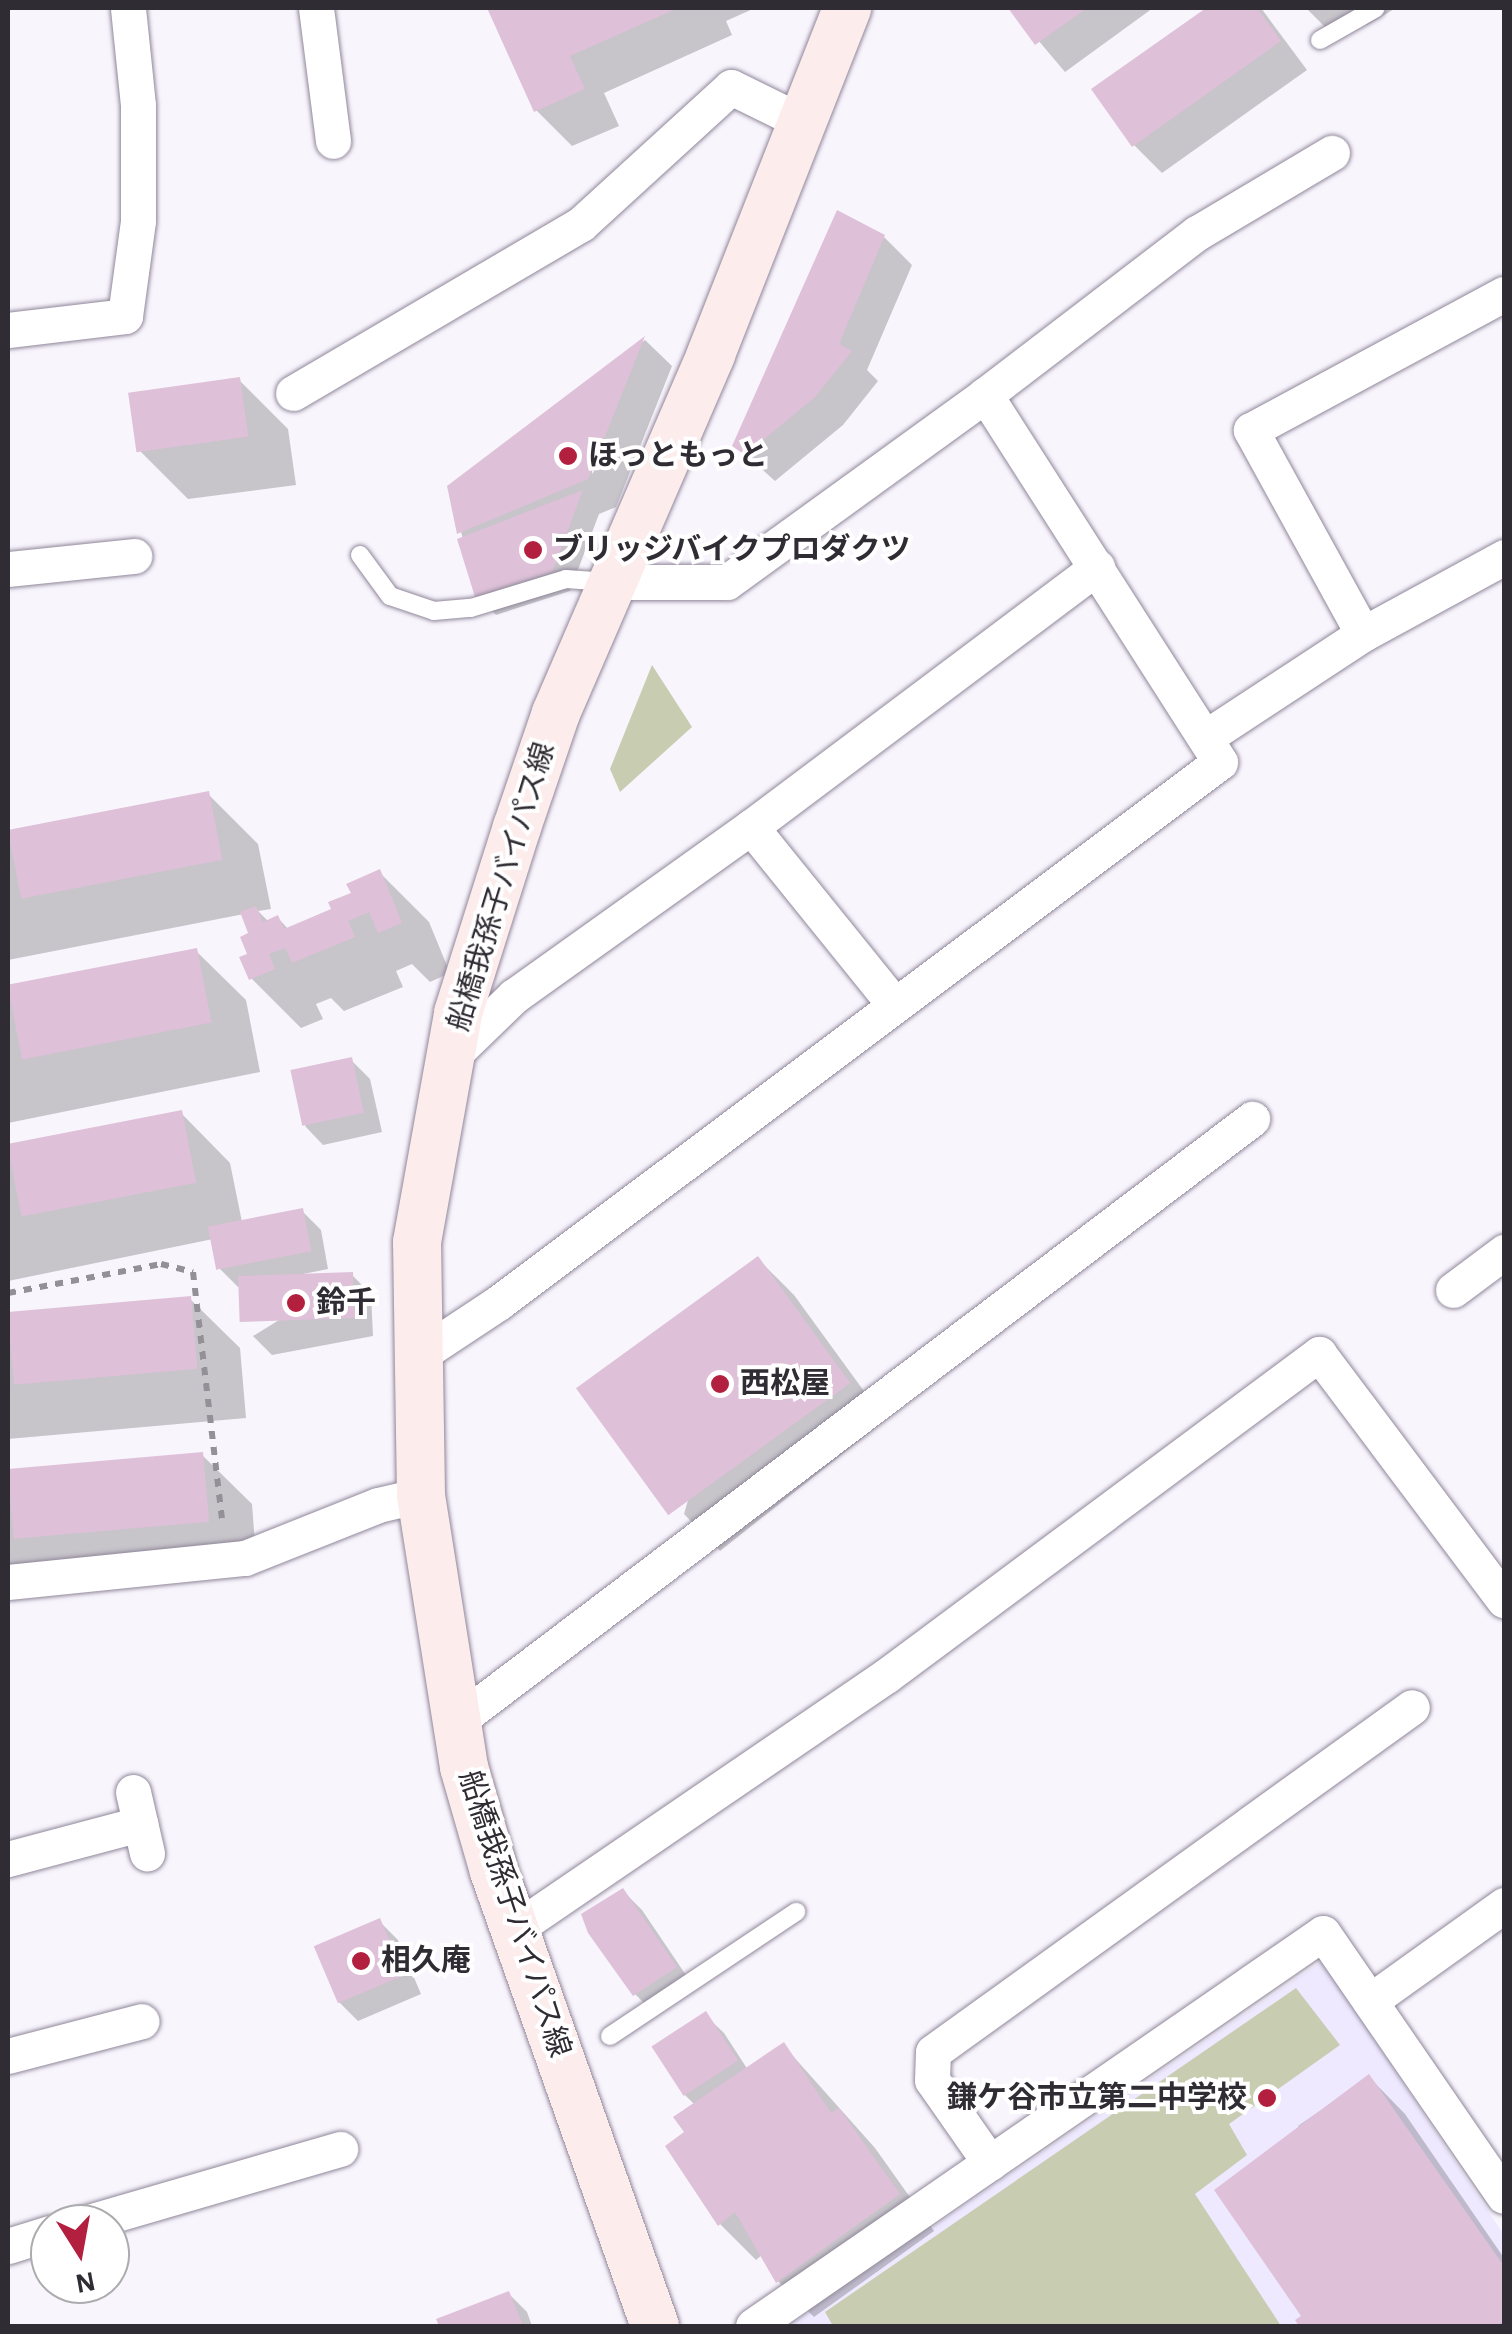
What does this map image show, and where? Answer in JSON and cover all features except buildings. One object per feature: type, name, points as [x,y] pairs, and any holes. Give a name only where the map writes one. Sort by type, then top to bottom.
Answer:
[{"type":"street","points":[[8,330],[126,316],[138,221],[138,105],[128,8]]},
{"type":"street","points":[[316,8],[334,141]]},
{"type":"street","name":"船橋我孫子バイパス線","points":[[655,2326],[515,1930],[464,1768],[421,1495],[417,1242],[458,1014],[556,713],[711,354],[847,8]]},
{"type":"street","points":[[293,392],[581,224],[730,87],[800,121]]},
{"type":"street","points":[[615,582],[727,582],[985,395],[1197,233],[1332,154]]},
{"type":"street","points":[[1363,634],[1251,430],[1504,294]]},
{"type":"street","points":[[418,1356],[498,1303],[1220,762],[985,395]]},
{"type":"street","points":[[8,569],[134,556]]},
{"type":"street","points":[[1206,737],[1363,634],[1504,557]]},
{"type":"street","points":[[450,1058],[514,996],[752,827],[1097,567]]},
{"type":"street","points":[[752,827],[894,1004]]},
{"type":"street","points":[[456,1722],[1252,1119]]},
{"type":"street","points":[[1453,1290],[1504,1252]]},
{"type":"street","points":[[515,1930],[886,1676],[1319,1354],[1504,1600]]},
{"type":"street","points":[[8,1582],[244,1558],[378,1505],[421,1495]]},
{"type":"street","points":[[990,2163],[932,2080],[933,2052],[1412,1707]]},
{"type":"street","points":[[8,1859],[140,1823]]},
{"type":"street","points":[[1370,2001],[1504,1905]]},
{"type":"street","points":[[752,2326],[1323,1933],[1504,2196]]},
{"type":"street","points":[[8,2056],[142,2021]]},
{"type":"street","points":[[130,2210],[340,2149]]},
{"type":"lane","points":[[1320,40],[1376,8]]},
{"type":"lane","points":[[360,555],[390,596],[434,611],[471,608],[566,579],[615,582]]},
{"type":"lane","points":[[610,2036],[796,1912]]},
{"type":"path","points":[[8,1293],[161,1264],[193,1272],[222,1522]]},
{"type":"shaded area","name":"鎌ケ谷市立第二中学校","points":[[1322,1961],[1504,2235],[1504,2326],[788,2326]]},
{"type":"green space","points":[[652,665],[692,727],[620,792],[610,769]]},
{"type":"green space","points":[[1296,1988],[1340,2045],[1229,2124],[1247,2155],[1195,2194],[1281,2326],[833,2326],[825,2312]]},
{"type":"place","name":"ほっともっと","points":[[568,456]]},
{"type":"place","name":"ブリッジバイクプロダクツ","points":[[533,550]]},
{"type":"place","name":"鈴千","points":[[296,1303]]},
{"type":"place","name":"西松屋","points":[[720,1384]]},
{"type":"place","name":"相久庵","points":[[361,1961]]},
{"type":"place","name":"鎌ケ谷市立第二中学校","points":[[1267,2098]]}]
